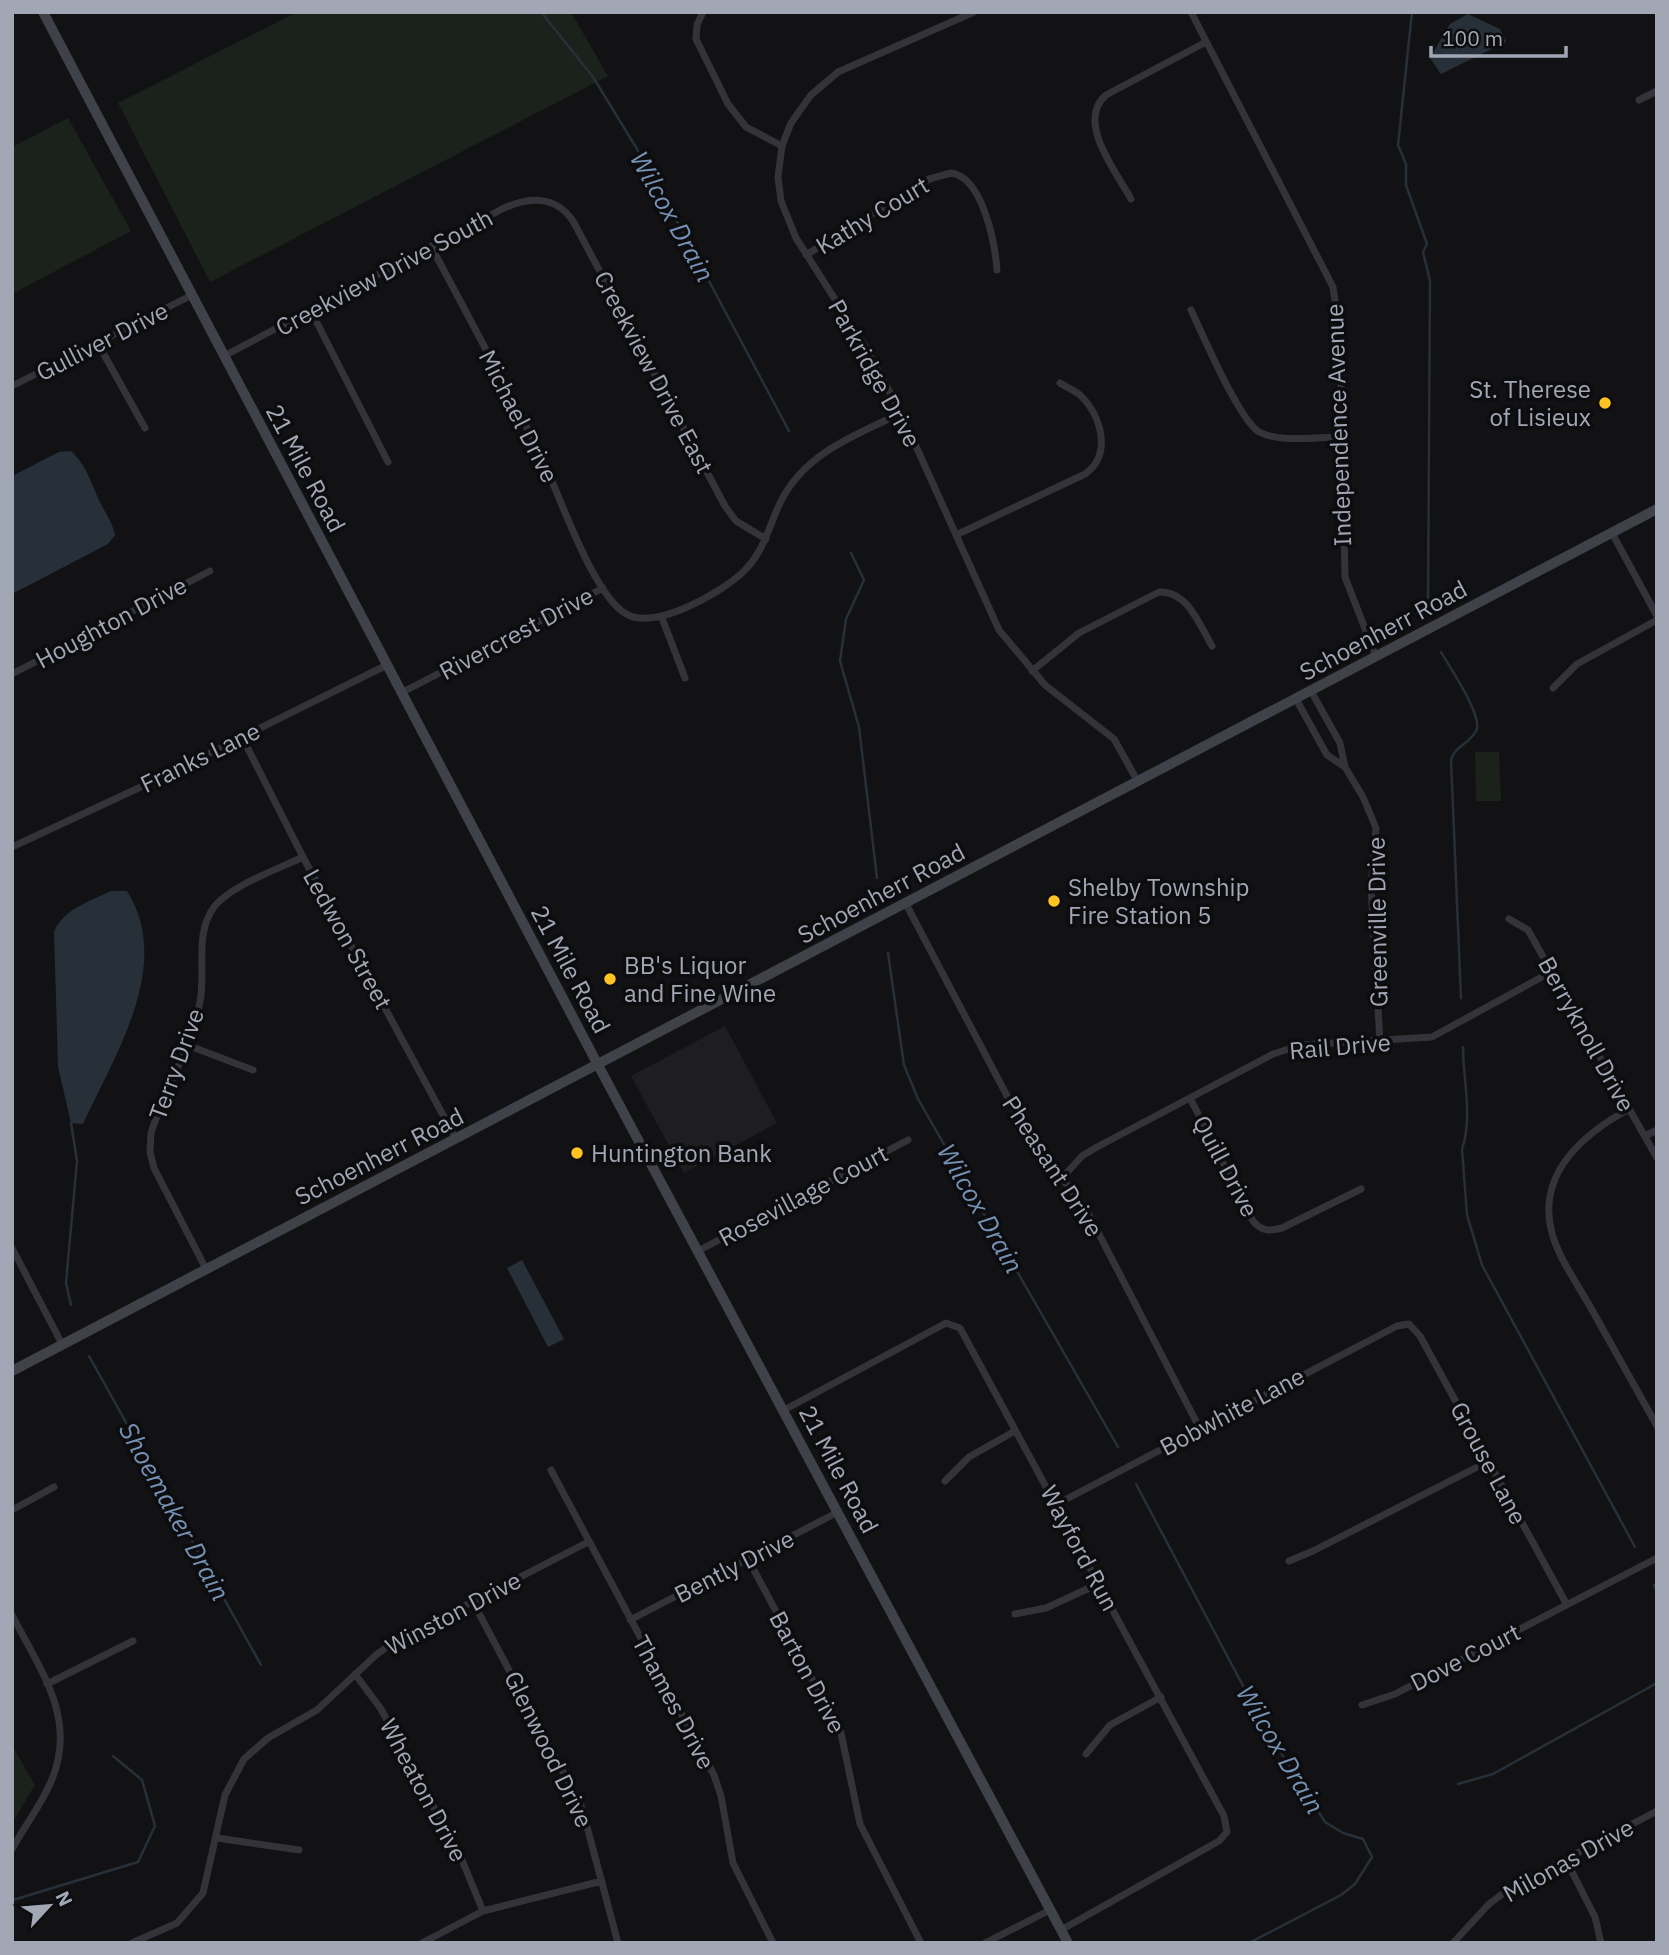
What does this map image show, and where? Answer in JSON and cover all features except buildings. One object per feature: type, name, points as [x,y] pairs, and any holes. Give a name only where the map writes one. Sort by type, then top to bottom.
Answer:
[{"type":"street","name":"21 Mile Road","points":[[44,12],[598,1065],[1068,1943]]},
{"type":"street","points":[[703,12],[696,25],[696,39],[728,104],[746,127],[782,146]]},
{"type":"street","name":"Parkridge Drive","points":[[974,12],[838,72],[800,108],[782,146],[778,177],[781,201],[789,224],[806,255],[864,345],[901,413],[991,615],[1012,648],[1045,685],[1108,734],[1138,782]]},
{"type":"street","name":"Independence Avenue","points":[[1191,12],[1333,287],[1340,335],[1340,438],[1345,578],[1376,657]]},
{"type":"street","points":[[1131,199],[1099,139],[1094,118],[1096,104],[1105,95],[1206,42]]},
{"type":"street","points":[[1639,100],[1657,91]]},
{"type":"street","name":"Kathy Court","points":[[806,255],[929,179],[951,173],[968,182],[990,223],[997,270]]},
{"type":"street","name":"Creekview Drive South","points":[[224,356],[519,202],[546,200]]},
{"type":"street","name":"Creekview Drive East","points":[[546,200],[561,208],[573,221],[725,506],[736,521],[766,539]]},
{"type":"street","name":"Michael Drive","points":[[431,246],[539,452],[572,529],[603,588]]},
{"type":"street","name":"Gulliver Drive","points":[[12,386],[192,295]]},
{"type":"street","points":[[1191,310],[1240,409],[1258,431],[1277,436],[1340,438]]},
{"type":"street","points":[[311,311],[388,462]]},
{"type":"street","points":[[97,342],[145,428]]},
{"type":"street","points":[[956,535],[1085,474],[1096,465],[1103,450],[1096,422],[1079,395],[1060,383]]},
{"type":"street","points":[[685,678],[662,618],[736,578],[753,562],[766,539],[782,499],[806,467],[840,442],[901,413]]},
{"type":"street","name":"Schoenherr Road","points":[[12,1371],[1657,509]]},
{"type":"street","points":[[1553,688],[1577,664],[1657,618],[1612,533]]},
{"type":"street","name":"Houghton Drive","points":[[12,674],[210,571]]},
{"type":"street","name":"Rivercrest Drive","points":[[401,693],[603,588],[616,607],[631,616],[662,618]]},
{"type":"street","points":[[1032,671],[1079,633],[1159,592],[1171,593],[1185,601],[1212,646]]},
{"type":"street","name":"Franks Lane","points":[[12,847],[387,665]]},
{"type":"street","name":"Greenville Drive","points":[[1311,691],[1340,743],[1345,767],[1363,797],[1376,828],[1371,886],[1380,1042]]},
{"type":"street","name":"Greenville Drive","points":[[1296,699],[1327,755],[1345,767]]},
{"type":"street","name":"Ledwon Street","points":[[242,737],[303,857],[456,1139]]},
{"type":"street","name":"Terry Drive","points":[[206,1269],[153,1168],[150,1152],[154,1123],[187,1045],[200,1003],[205,926],[214,908],[234,892],[303,857]]},
{"type":"street","name":"Pheasant Drive","points":[[906,904],[1025,1130],[1087,1211],[1199,1427]]},
{"type":"street","name":"Berryknoll Drive","points":[[1509,919],[1528,930],[1657,1158]]},
{"type":"street","name":"Rail Drive","points":[[1063,1177],[1097,1147],[1288,1048],[1423,1039],[1443,1033],[1551,972]]},
{"type":"street","points":[[187,1045],[253,1070]]},
{"type":"street","name":"Quill Drive","points":[[1190,1098],[1254,1221],[1265,1230],[1282,1228],[1361,1189]]},
{"type":"street","points":[[1629,1109],[1596,1128],[1577,1144],[1562,1163],[1551,1197],[1551,1228],[1563,1258],[1657,1426]]},
{"type":"street","points":[[1645,1136],[1657,1129]]},
{"type":"street","name":"Rosevillage Court","points":[[698,1251],[908,1140]]},
{"type":"street","points":[[12,1248],[62,1344]]},
{"type":"street","name":"Wayford Run","points":[[785,1410],[897,1347],[946,1323],[960,1328],[1161,1697],[1224,1816],[1227,1832],[1219,1841],[1061,1930]]},
{"type":"street","name":"Bobwhite Lane","points":[[1057,1504],[1199,1427],[1397,1326],[1409,1324]]},
{"type":"street","name":"Grouse Lane","points":[[1409,1324],[1420,1336],[1567,1605]]},
{"type":"street","points":[[945,1481],[970,1457],[1015,1431]]},
{"type":"street","points":[[1289,1560],[1313,1551],[1489,1461]]},
{"type":"street","name":"Thames Drive","points":[[551,1470],[714,1775],[721,1796],[733,1863],[773,1943]]},
{"type":"street","points":[[12,1510],[54,1487]]},
{"type":"street","name":"Bently Drive","points":[[630,1620],[838,1512]]},
{"type":"street","name":"Winston Drive","points":[[132,1943],[163,1931],[190,1911],[206,1886],[230,1781],[244,1759],[268,1738],[317,1710],[391,1644],[588,1542]]},
{"type":"street","name":"Dove Court","points":[[1362,1705],[1395,1694],[1657,1558]]},
{"type":"street","name":"Barton Drive","points":[[748,1559],[841,1733],[860,1824],[922,1943]]},
{"type":"street","points":[[1015,1614],[1046,1608],[1098,1584]]},
{"type":"street","name":"Glenwood Drive","points":[[473,1602],[572,1784],[590,1830],[618,1943]]},
{"type":"street","points":[[12,1615],[47,1685],[62,1728],[60,1755],[46,1793],[12,1849]]},
{"type":"street","points":[[47,1685],[133,1641]]},
{"type":"street","name":"Wheaton Drive","points":[[355,1674],[381,1709],[462,1860],[483,1911]]},
{"type":"street","points":[[1086,1754],[1110,1725],[1161,1697]]},
{"type":"street","name":"Milonas Drive","points":[[1453,1943],[1498,1896],[1657,1811]]},
{"type":"street","points":[[216,1838],[299,1850]]},
{"type":"street","points":[[1566,1860],[1595,1917],[1601,1943]]},
{"type":"street","points":[[422,1943],[483,1911],[602,1881]]},
{"type":"street","points":[[985,1943],[1050,1910]]},
{"type":"shaded area","points":[[297,12],[571,12],[608,76],[210,282],[118,103]]},
{"type":"shaded area","points":[[1468,14],[1500,29],[1506,42],[1441,74],[1430,58],[1450,24]]},
{"type":"shaded area","points":[[68,118],[131,231],[12,294],[12,147]]},
{"type":"shaded area","points":[[71,451],[85,470],[115,535],[108,544],[12,594],[12,476],[59,452]]},
{"type":"shaded area","points":[[1475,752],[1499,752],[1501,801],[1476,801]]},
{"type":"shaded area","points":[[111,891],[127,891],[140,919],[144,949],[142,979],[123,1040],[83,1124],[71,1123],[58,1067],[54,932],[64,917]]},
{"type":"shaded area","points":[[725,1026],[777,1123],[684,1173],[631,1076]]},
{"type":"shaded area","points":[[522,1260],[564,1339],[548,1347],[507,1268]]},
{"type":"shaded area","points":[[12,1745],[35,1785],[12,1823]]},
{"type":"waterway","name":"Wilcox Drain","points":[[541,12],[593,77],[648,167],[789,431]]},
{"type":"waterway","points":[[1412,12],[1398,145],[1406,164],[1406,185],[1427,244],[1423,252],[1430,281],[1428,605]]},
{"type":"waterway","name":"Wilcox Drain","points":[[851,553],[864,580],[846,619],[840,661],[859,727],[877,878]]},
{"type":"waterway","points":[[1441,652],[1471,704],[1477,724],[1476,731],[1451,760],[1461,998]]},
{"type":"waterway","name":"Wilcox Drain","points":[[888,953],[904,1065],[918,1099],[1118,1447]]},
{"type":"waterway","points":[[1463,1047],[1467,1124],[1462,1149],[1467,1215],[1482,1265],[1635,1547]]},
{"type":"waterway","name":"Shoemaker Drain","points":[[71,1123],[77,1161],[66,1283],[71,1305]]},
{"type":"waterway","name":"Shoemaker Drain","points":[[89,1356],[261,1665]]},
{"type":"waterway","name":"Wilcox Drain","points":[[1136,1484],[1267,1731],[1325,1822],[1343,1833],[1363,1839],[1372,1857],[1355,1884],[1341,1895],[1249,1943]]},
{"type":"waterway","points":[[1654,1585],[1657,1590]]},
{"type":"waterway","points":[[1458,1784],[1493,1774],[1657,1683]]},
{"type":"waterway","name":"Shoemaker Drain","points":[[13,1900],[138,1862],[155,1826],[142,1780],[113,1756]]},
{"type":"place","name":"St. Therese of Lisieux","points":[[1605,403]]},
{"type":"place","name":"Shelby Township Fire Station 5","points":[[1054,901]]},
{"type":"place","name":"BB's Liquor and Fine Wine","points":[[610,979]]},
{"type":"place","name":"Huntington Bank","points":[[577,1153]]}]
